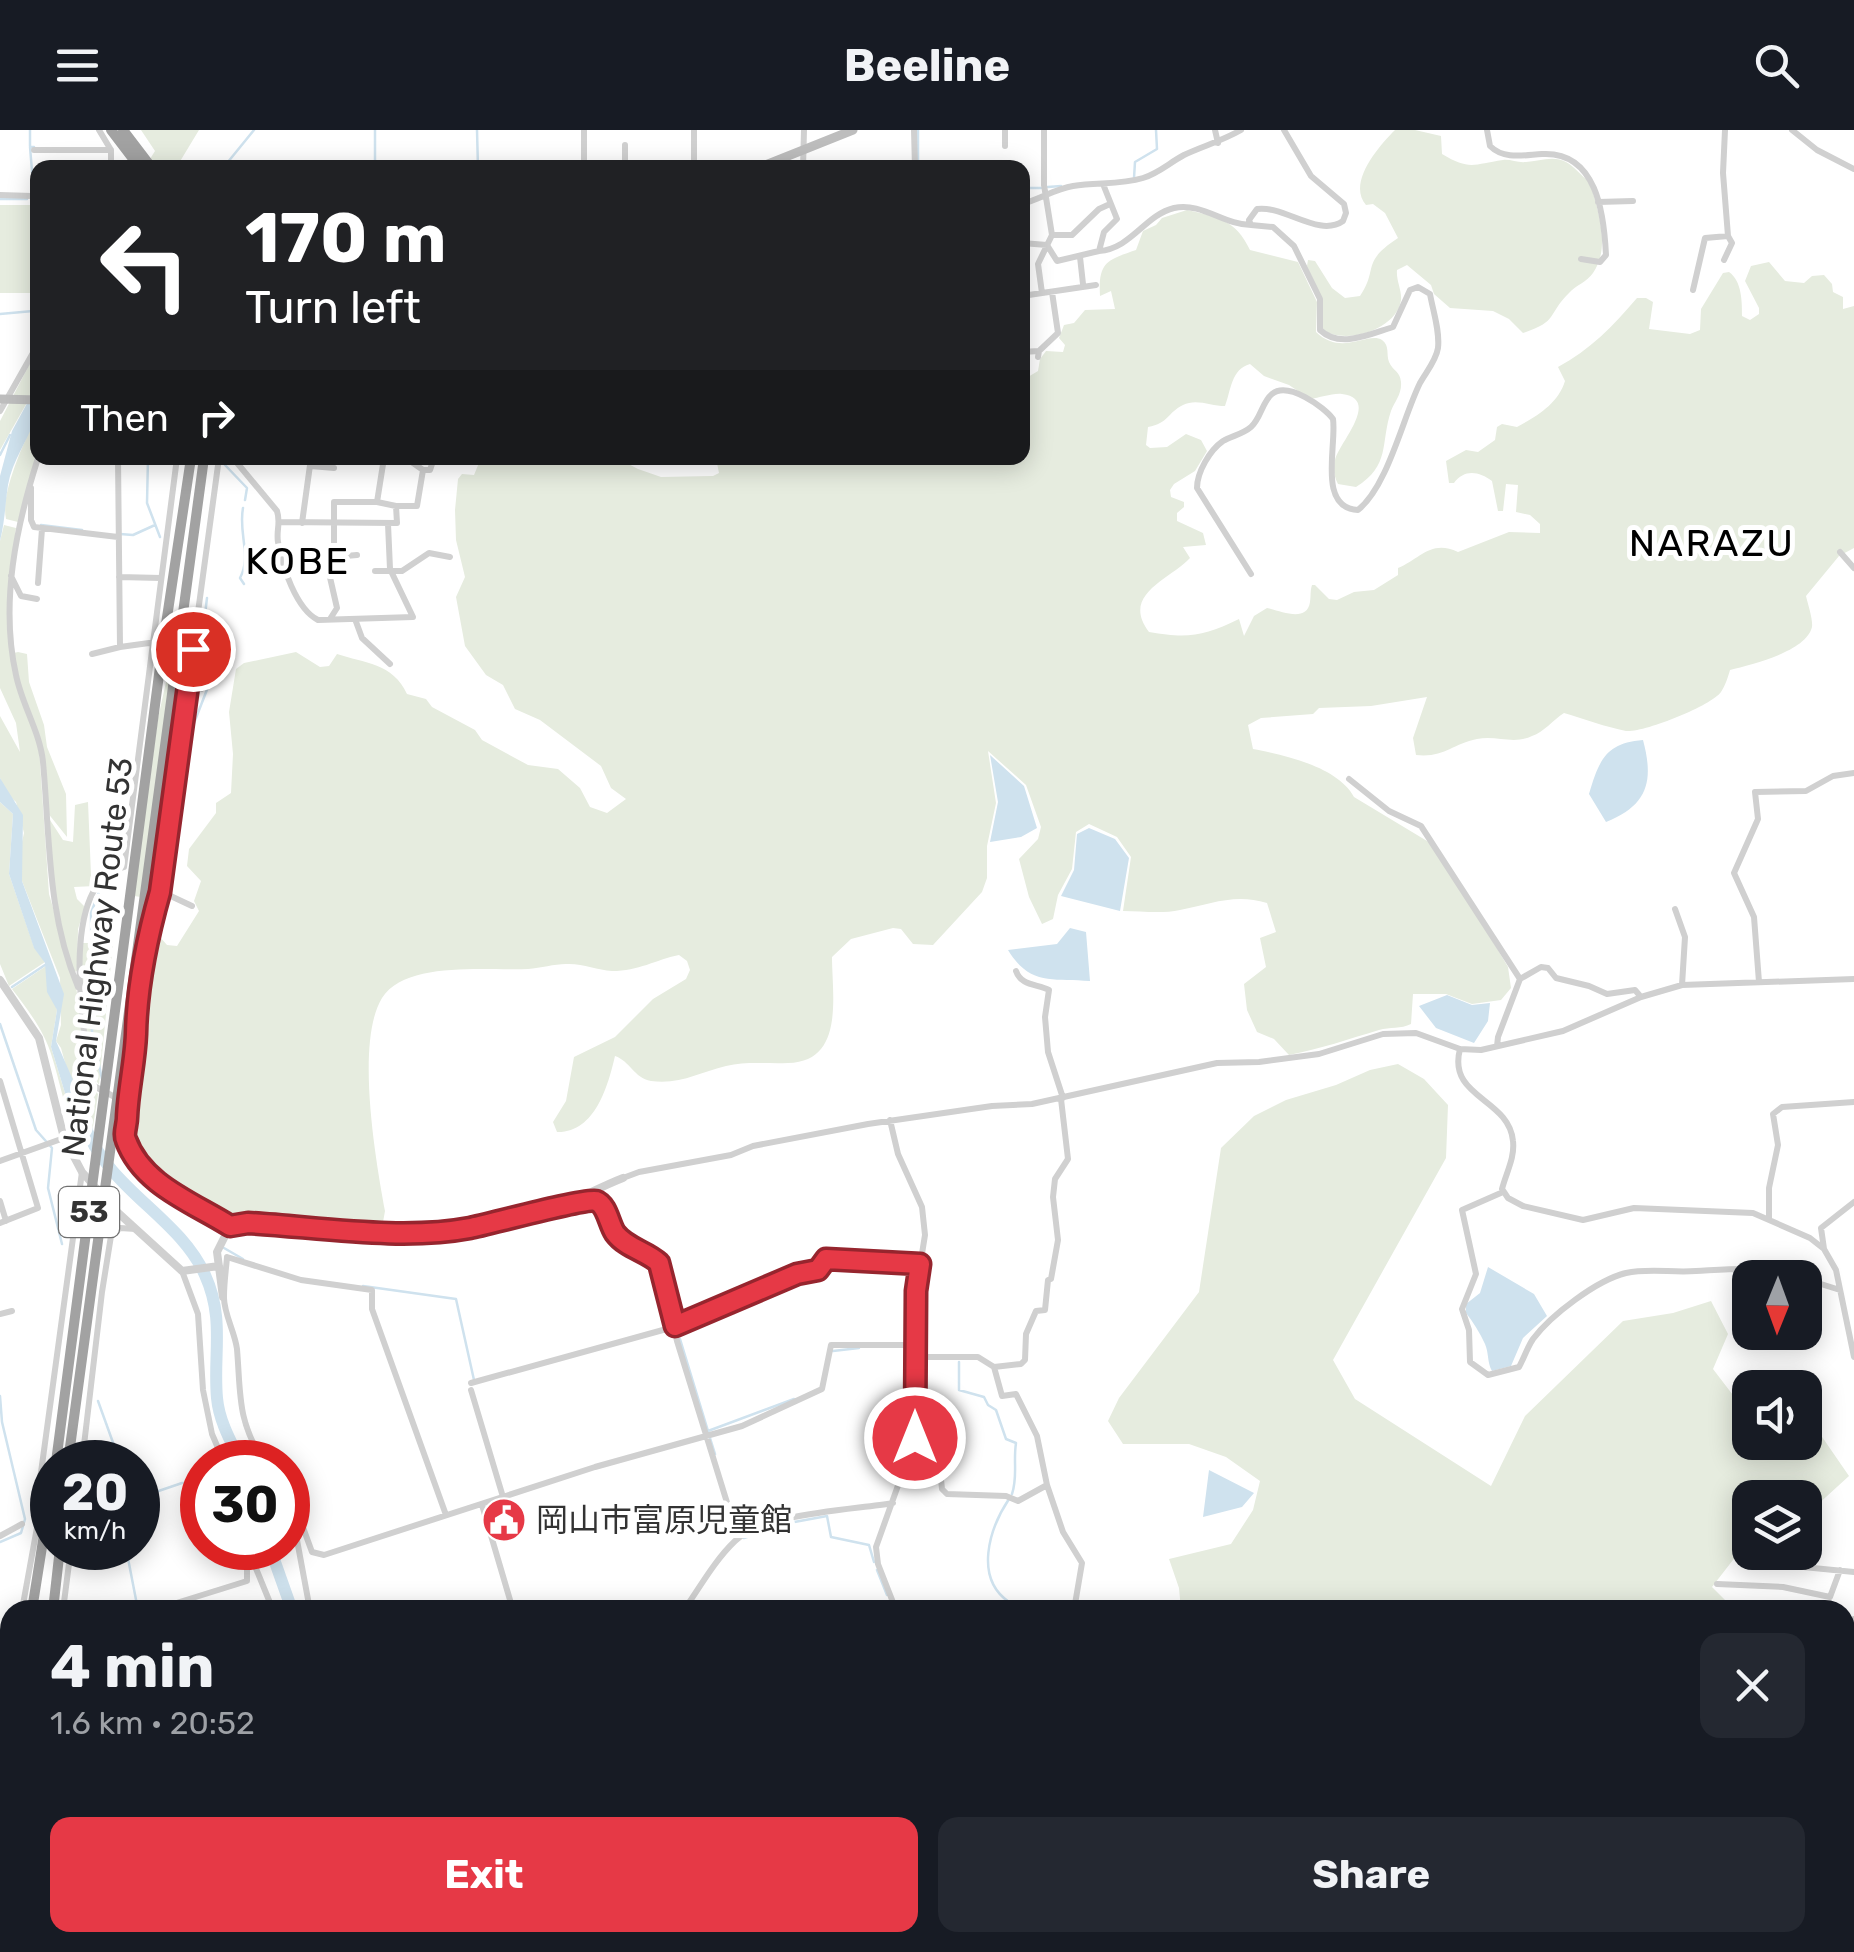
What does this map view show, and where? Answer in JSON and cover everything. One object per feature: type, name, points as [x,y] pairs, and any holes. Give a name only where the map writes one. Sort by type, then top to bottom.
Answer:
[{"type":"highway","points":[[111,130],[134,160]]},
{"type":"highway","points":[[123,130],[146,160]]},
{"type":"highway","name":"National Highway Route 53","points":[[69,1440],[128,867],[158,644],[191,465]]},
{"type":"highway","name":"National Highway Route 53","points":[[61,1440],[120,1074],[203,465]]},
{"type":"highway","points":[[34,1600],[38,1570]]},
{"type":"highway","points":[[54,1600],[58,1570]]},
{"type":"main road","points":[[778,160],[854,130]]},
{"type":"main road","points":[[5,399],[30,400]]},
{"type":"street","points":[[99,130],[111,150],[111,160]]},
{"type":"street","points":[[584,130],[584,160]]},
{"type":"street","points":[[694,130],[694,160]]},
{"type":"street","points":[[803,160],[804,130]]},
{"type":"street","points":[[914,130],[915,160]]},
{"type":"street","points":[[1005,130],[1005,146]]},
{"type":"street","points":[[1042,294],[1038,264],[1052,234],[1044,130]]},
{"type":"street","points":[[1215,130],[1218,143]]},
{"type":"street","points":[[1030,201],[1076,185],[1148,176],[1241,130]]},
{"type":"street","points":[[1251,225],[1251,214],[1258,208],[1270,207],[1328,226],[1343,220],[1346,213],[1344,204],[1311,176],[1284,130]]},
{"type":"street","points":[[1488,130],[1490,146],[1500,154],[1544,154],[1571,160],[1592,180],[1606,255],[1600,262],[1581,259]]},
{"type":"street","points":[[1724,260],[1732,243],[1728,236],[1723,173],[1725,130]]},
{"type":"street","points":[[1792,130],[1817,150],[1854,169]]},
{"type":"street","points":[[625,145],[625,160]]},
{"type":"street","points":[[34,150],[111,150]]},
{"type":"street","points":[[1099,251],[1104,232],[1117,219],[1103,184]]},
{"type":"street","points":[[0,195],[30,196]]},
{"type":"street","points":[[1598,202],[1634,201]]},
{"type":"street","points":[[1052,234],[1072,236],[1099,209],[1110,204]]},
{"type":"street","points":[[1047,245],[1057,260],[1115,249],[1169,209],[1186,206],[1238,224],[1273,227],[1294,246],[1320,300],[1318,322],[1328,338],[1361,338],[1392,327],[1410,290],[1418,287],[1430,294],[1437,354],[1419,386],[1388,461],[1358,510],[1350,509],[1334,492],[1333,420],[1328,412],[1292,392],[1272,394],[1248,430],[1218,445],[1197,478],[1196,488],[1250,574]]},
{"type":"street","points":[[1693,290],[1706,238],[1728,236]]},
{"type":"street","points":[[1030,244],[1047,245]]},
{"type":"street","points":[[1080,257],[1083,284]]},
{"type":"street","points":[[1030,295],[1096,284]]},
{"type":"street","points":[[1030,353],[1038,354],[1058,333],[1052,292]]},
{"type":"street","points":[[0,412],[30,357]]},
{"type":"street","points":[[36,465],[19,523],[11,576],[12,652],[17,680],[40,747],[51,894],[78,986],[94,1086],[126,1103]]},
{"type":"street","points":[[118,465],[120,647]]},
{"type":"street","points":[[158,644],[161,578],[176,465]]},
{"type":"street","points":[[219,465],[160,892],[151,916],[135,1009],[124,1138],[147,1172],[170,1193],[230,1226],[248,1223],[377,1232],[464,1229],[544,1212],[623,1178],[890,1120],[1062,1099],[1217,1062],[1259,1062],[1319,1054],[1383,1034],[1416,1033],[1472,1051],[1563,1031],[1641,997],[1682,985],[1854,979]]},
{"type":"street","points":[[238,465],[270,500],[281,522],[278,542],[284,566],[310,616],[329,620],[414,617],[389,563],[388,524]]},
{"type":"street","points":[[302,522],[311,465]]},
{"type":"street","points":[[322,465],[334,468]]},
{"type":"street","points":[[376,502],[383,465]]},
{"type":"street","points":[[416,465],[423,470],[430,470],[432,465]]},
{"type":"street","points":[[334,556],[334,502],[417,506],[423,470]]},
{"type":"street","points":[[32,477],[30,520],[34,527],[118,535]]},
{"type":"street","points":[[281,522],[397,523],[396,506]]},
{"type":"street","points":[[38,582],[42,529]]},
{"type":"street","points":[[375,571],[402,572],[429,552],[450,556]]},
{"type":"street","points":[[1840,552],[1854,568]]},
{"type":"street","points":[[329,620],[337,608],[326,560],[357,555]]},
{"type":"street","points":[[11,576],[21,596],[37,599]]},
{"type":"street","points":[[119,577],[161,578]]},
{"type":"street","points":[[355,620],[362,638],[390,664]]},
{"type":"street","points":[[92,654],[158,644],[193,649],[203,663],[201,689]]},
{"type":"street","points":[[12,652],[26,652]]},
{"type":"street","points":[[1758,982],[1754,917],[1734,873],[1756,829],[1755,792],[1806,791],[1833,776],[1854,773]]},
{"type":"street","points":[[1349,779],[1389,811],[1421,826],[1520,980]]},
{"type":"street","points":[[78,986],[80,929],[87,906],[100,884],[117,868],[128,867]]},
{"type":"street","points":[[148,874],[162,876]]},
{"type":"street","points":[[160,892],[192,906]]},
{"type":"street","points":[[1675,909],[1685,936],[1682,985]]},
{"type":"street","points":[[1497,1046],[1520,980],[1542,967],[1564,981],[1607,994],[1635,990],[1641,997]]},
{"type":"street","points":[[915,1357],[978,1357],[994,1367],[1021,1364],[1026,1360],[1026,1334],[1036,1310],[1045,1310],[1058,1240],[1055,1180],[1068,1160],[1062,1099],[1048,1052],[1044,1018],[1049,990],[1026,983],[1016,972]]},
{"type":"street","points":[[0,980],[38,1038],[64,1138],[82,1172],[116,1210],[184,1271],[198,1314],[207,1413],[216,1440]]},
{"type":"street","points":[[1460,1049],[1456,1065],[1461,1078],[1499,1112],[1511,1130],[1512,1157],[1503,1192]]},
{"type":"street","points":[[0,1201],[3,1222],[38,1211],[1,1086]]},
{"type":"street","points":[[1769,1218],[1769,1188],[1778,1145],[1774,1114],[1782,1107],[1854,1102]]},
{"type":"street","points":[[890,1120],[898,1154],[922,1208],[926,1236],[916,1291],[915,1438],[876,1553],[892,1600]]},
{"type":"street","points":[[0,1161],[64,1138]]},
{"type":"street","points":[[24,1600],[38,1522],[39,1487],[82,1172]]},
{"type":"street","points":[[1503,1192],[1523,1206],[1583,1220],[1622,1209],[1722,1209],[1769,1218],[1824,1249]]},
{"type":"street","points":[[1503,1192],[1462,1210],[1476,1274],[1462,1309],[1469,1330],[1470,1362],[1488,1375],[1519,1367],[1528,1346],[1549,1323],[1592,1289],[1616,1276],[1732,1267]]},
{"type":"street","points":[[564,1204],[590,1201],[602,1205],[620,1239],[659,1263],[738,1538]]},
{"type":"street","points":[[1854,1202],[1822,1224],[1824,1249],[1836,1270],[1854,1356]]},
{"type":"street","points":[[85,1440],[116,1210]]},
{"type":"street","points":[[230,1226],[218,1245],[217,1267],[234,1332],[243,1421],[252,1440]]},
{"type":"street","points":[[111,1236],[120,1228],[137,1229]]},
{"type":"street","points":[[223,1297],[227,1257],[301,1280],[372,1290],[372,1309],[446,1515]]},
{"type":"street","points":[[503,1498],[473,1384],[675,1326],[797,1274],[818,1270],[826,1259],[920,1264]]},
{"type":"street","points":[[184,1271],[217,1267]]},
{"type":"street","points":[[1822,1284],[1840,1290]]},
{"type":"street","points":[[67,1287],[102,1292]]},
{"type":"street","points":[[0,1314],[12,1311]]},
{"type":"street","points":[[310,1542],[316,1554],[324,1555],[595,1467],[742,1426],[822,1389],[832,1345],[915,1345]]},
{"type":"street","points":[[994,1367],[1002,1396],[1016,1394],[1038,1436],[1047,1485],[1063,1532],[1082,1563],[1076,1600]]},
{"type":"street","points":[[909,1458],[940,1470],[946,1494],[1006,1496],[1018,1501],[1047,1485]]},
{"type":"street","points":[[692,1600],[738,1538],[749,1532],[806,1514],[894,1503]]},
{"type":"street","points":[[482,1504],[510,1600]]},
{"type":"street","points":[[0,1536],[22,1524]]},
{"type":"street","points":[[1822,1568],[1854,1572]]},
{"type":"street","points":[[63,1600],[68,1570]]},
{"type":"street","points":[[186,1600],[247,1581],[247,1570]]},
{"type":"street","points":[[256,1570],[269,1600]]},
{"type":"street","points":[[303,1570],[308,1600]]},
{"type":"street","points":[[1716,1584],[1782,1587],[1830,1597],[1840,1570]]},
{"type":"shaded area","points":[[141,130],[199,130],[181,160],[149,160],[155,151]]},
{"type":"shaded area","points":[[1395,130],[1441,136],[1442,154],[1459,163],[1557,159],[1569,164],[1590,182],[1601,229],[1601,252],[1591,276],[1569,293],[1547,321],[1523,333],[1509,319],[1493,311],[1450,308],[1407,265],[1397,270],[1401,300],[1390,320],[1356,335],[1343,336],[1322,329],[1322,299],[1308,260],[1315,261],[1332,288],[1345,298],[1360,296],[1374,260],[1398,238],[1385,213],[1373,204],[1366,205],[1360,186],[1367,166]]},
{"type":"shaded area","points":[[0,205],[30,205],[30,293],[0,293]]},
{"type":"shaded area","points":[[1187,210],[1208,215],[1232,226],[1250,250],[1298,262],[1317,302],[1316,332],[1335,343],[1382,340],[1401,386],[1380,462],[1356,487],[1338,484],[1334,469],[1358,413],[1353,398],[1338,394],[1310,399],[1289,385],[1264,376],[1250,364],[1235,376],[1225,406],[1188,403],[1148,427],[1146,445],[1150,448],[1167,447],[1186,434],[1201,440],[1207,451],[1195,471],[1170,490],[1171,497],[1184,502],[1177,521],[1203,533],[1206,545],[1183,547],[1190,558],[1152,589],[1140,607],[1149,632],[1163,634],[1196,634],[1239,619],[1244,636],[1254,616],[1267,608],[1293,614],[1304,612],[1312,585],[1329,599],[1337,600],[1354,592],[1374,590],[1398,575],[1398,568],[1433,549],[1458,552],[1509,532],[1540,533],[1540,524],[1530,515],[1516,512],[1518,485],[1506,484],[1503,511],[1498,511],[1492,481],[1472,473],[1449,483],[1446,461],[1466,450],[1478,452],[1495,440],[1497,427],[1517,427],[1546,408],[1565,381],[1558,367],[1600,337],[1637,298],[1653,302],[1649,329],[1690,334],[1700,330],[1701,309],[1723,273],[1729,272],[1739,286],[1742,316],[1750,320],[1759,314],[1759,308],[1745,281],[1751,266],[1769,262],[1785,281],[1804,283],[1812,276],[1824,275],[1833,292],[1843,297],[1843,309],[1854,306],[1854,548],[1839,556],[1806,596],[1812,627],[1800,643],[1777,656],[1730,670],[1721,692],[1691,711],[1635,730],[1626,731],[1564,713],[1541,732],[1525,739],[1477,739],[1441,753],[1416,755],[1413,738],[1427,697],[1371,706],[1319,708],[1313,714],[1261,718],[1248,725],[1253,749],[1323,770],[1354,797],[1437,847],[1508,967],[1511,988],[1501,1000],[1472,1004],[1446,994],[1413,994],[1411,1024],[1289,1055],[1274,1039],[1257,1032],[1247,1010],[1244,984],[1266,967],[1260,938],[1276,932],[1267,903],[1234,899],[1173,911],[1123,911],[1131,857],[1117,837],[1089,824],[1076,832],[1072,869],[1058,895],[1053,919],[1042,924],[1029,897],[1019,859],[1038,839],[1041,827],[1026,785],[988,751],[996,803],[982,892],[933,945],[913,944],[901,929],[893,928],[851,939],[832,957],[831,1024],[819,1051],[806,1060],[734,1064],[661,1082],[645,1079],[615,1056],[598,1106],[581,1125],[557,1132],[553,1122],[566,1101],[574,1057],[615,1037],[653,999],[686,979],[690,970],[687,961],[679,955],[622,971],[566,964],[428,973],[394,986],[382,998],[374,1018],[370,1103],[385,1211],[383,1222],[377,1225],[290,1215],[239,1216],[171,1188],[149,1170],[129,1144],[146,980],[160,937],[167,945],[177,946],[199,911],[194,901],[201,881],[187,866],[189,849],[216,813],[216,803],[231,793],[229,712],[236,669],[244,663],[296,652],[320,667],[329,666],[337,654],[377,666],[394,676],[407,694],[426,699],[432,707],[475,730],[482,740],[528,765],[558,769],[580,788],[590,807],[607,813],[626,799],[611,788],[601,766],[540,720],[515,709],[503,685],[486,675],[465,646],[456,597],[465,577],[456,540],[455,510],[462,474],[474,475],[478,465],[630,465],[661,477],[713,476],[719,473],[717,465],[1030,465],[1030,376],[1038,371],[1046,351],[1063,352],[1065,345],[1059,338],[1064,325],[1074,323],[1085,310],[1115,309],[1111,291],[1100,296],[1103,269],[1136,250],[1143,231],[1162,218]]},
{"type":"shaded area","points":[[30,363],[30,397],[0,450],[0,421]]},
{"type":"shaded area","points":[[30,430],[30,465],[34,465],[18,522],[6,519],[5,508],[15,466]]},
{"type":"shaded area","points":[[4,525],[16,528],[10,576],[11,662],[39,748],[49,894],[76,987],[92,1087],[98,1094],[92,1133],[56,1041],[61,1025],[60,978],[22,881],[20,851],[24,833],[16,802],[7,794],[0,778],[0,716],[20,752],[16,723],[0,688],[0,541]]},
{"type":"shaded area","points":[[14,653],[27,654],[29,682],[47,747],[66,794],[67,837],[47,812],[45,761],[18,680]]},
{"type":"shaded area","points":[[171,660],[141,897],[134,896],[158,718]]},
{"type":"shaded area","points":[[0,802],[13,814],[9,874],[34,947],[45,962],[9,986],[0,964]]},
{"type":"shaded area","points":[[88,802],[91,875],[101,879],[95,886],[74,887],[77,899],[85,907],[78,929],[74,972],[57,915],[48,817],[63,840],[73,842],[75,805]]},
{"type":"shaded area","points":[[82,943],[113,943],[99,1085],[92,1074],[81,987]]},
{"type":"shaded area","points":[[46,966],[57,1010],[51,1047],[86,1144],[82,1148],[45,1039],[12,989]]},
{"type":"shaded area","points":[[1398,1064],[1424,1079],[1448,1105],[1446,1158],[1333,1360],[1355,1399],[1491,1486],[1525,1416],[1623,1321],[1673,1313],[1711,1301],[1728,1334],[1713,1369],[1732,1394],[1732,1460],[1822,1460],[1822,1437],[1849,1476],[1822,1501],[1822,1480],[1732,1480],[1732,1561],[1712,1587],[1725,1600],[1180,1600],[1169,1559],[1231,1544],[1253,1510],[1260,1481],[1226,1457],[1189,1444],[1123,1444],[1108,1421],[1119,1398],[1199,1292],[1221,1148],[1254,1116],[1286,1100],[1370,1070]]},
{"type":"water","points":[[30,398],[30,430],[10,476],[0,541],[0,476],[12,431]]},
{"type":"water","points":[[1643,740],[1648,768],[1644,790],[1631,808],[1606,822],[1589,794],[1596,772],[1612,750]]},
{"type":"water","points":[[990,755],[1024,786],[1037,828],[1021,837],[990,842],[998,802]]},
{"type":"water","points":[[0,778],[23,815],[22,881],[64,994],[56,1041],[83,1103],[92,1133],[90,1150],[65,1093],[51,1047],[57,1010],[47,992],[45,963],[34,948],[9,874],[13,814],[0,802]]},
{"type":"water","points":[[1089,828],[1115,839],[1129,858],[1120,911],[1061,896],[1074,870],[1077,834]]},
{"type":"water","points":[[1070,928],[1086,932],[1090,981],[1034,975],[1016,962],[1008,950],[1057,944]]},
{"type":"water","points":[[1447,995],[1472,1005],[1490,1003],[1488,1021],[1474,1043],[1436,1028],[1419,1006]]},
{"type":"water","points":[[1488,1267],[1534,1294],[1547,1316],[1523,1338],[1511,1366],[1492,1371],[1485,1344],[1466,1313],[1466,1304],[1480,1293]]},
{"type":"water","points":[[1209,1470],[1254,1493],[1242,1507],[1203,1517]]},
{"type":"waterway","points":[[30,130],[30,146]]},
{"type":"waterway","points":[[230,160],[254,130]]},
{"type":"waterway","points":[[375,130],[375,160]]},
{"type":"waterway","points":[[477,130],[478,160]]},
{"type":"waterway","points":[[918,130],[918,160]]},
{"type":"waterway","points":[[1134,178],[1135,162],[1157,149],[1156,130]]},
{"type":"waterway","points":[[31,160],[30,147],[34,147]]},
{"type":"waterway","points":[[1048,187],[1061,186]]},
{"type":"waterway","points":[[1030,188],[1041,188]]},
{"type":"waterway","points":[[0,199],[27,199]]},
{"type":"waterway","points":[[0,314],[30,311]]},
{"type":"waterway","points":[[0,455],[10,435]]},
{"type":"waterway","points":[[148,465],[147,503],[160,537]]},
{"type":"waterway","points":[[225,465],[247,488],[245,500]]},
{"type":"waterway","points":[[243,508],[245,561],[240,578],[244,584]]},
{"type":"waterway","points":[[41,525],[82,530]]},
{"type":"waterway","points":[[120,534],[133,535],[155,525]]},
{"type":"waterway","points":[[176,841],[189,736],[208,687],[209,663],[201,647],[207,598]]},
{"type":"waterway","points":[[102,1079],[92,1032],[91,913],[99,892],[116,876]]},
{"type":"waterway","points":[[12,987],[48,963]]},
{"type":"waterway","points":[[0,1024],[36,1130],[52,1148],[48,1188],[62,1244]]},
{"type":"waterway","points":[[85,1126],[110,1168],[179,1236],[205,1275],[217,1322],[218,1407],[230,1440]]},
{"type":"waterway","points":[[224,1248],[243,1259]]},
{"type":"waterway","points":[[363,1286],[456,1299],[474,1380]]},
{"type":"waterway","points":[[680,1339],[708,1431],[794,1399]]},
{"type":"waterway","points":[[833,1351],[859,1348]]},
{"type":"waterway","points":[[959,1362],[959,1390],[984,1397],[996,1410],[1006,1439],[1016,1443],[1012,1494]]},
{"type":"waterway","points":[[0,1396],[2,1422],[25,1519],[21,1533],[0,1542]]},
{"type":"waterway","points":[[98,1401],[112,1440]]},
{"type":"waterway","points":[[710,1438],[715,1454]]},
{"type":"waterway","points":[[160,1490],[180,1484]]},
{"type":"waterway","points":[[1007,1600],[991,1580],[988,1553],[996,1524],[1009,1499]]},
{"type":"waterway","points":[[744,1538],[827,1516],[831,1537],[869,1545],[874,1562]]},
{"type":"waterway","points":[[130,1570],[136,1600]]},
{"type":"waterway","points":[[278,1570],[288,1600]]},
{"type":"waterway","points":[[877,1570],[887,1595]]},
{"type":"place","name":"岡山市富原児童館","points":[[504,1520]]},
{"type":"district","name":"NARAZU","points":[[1712,543]]},
{"type":"district","name":"KOBE","points":[[298,561]]},
{"type":"route","points":[[193,649],[160,892],[151,916],[135,1009],[136,1032],[126,1103],[124,1138],[147,1172],[170,1193],[230,1226],[248,1223],[377,1232],[464,1229],[564,1204],[596,1201],[620,1239],[659,1263],[675,1326],[797,1274],[818,1270],[826,1259],[920,1264],[916,1291],[915,1438]]}]
